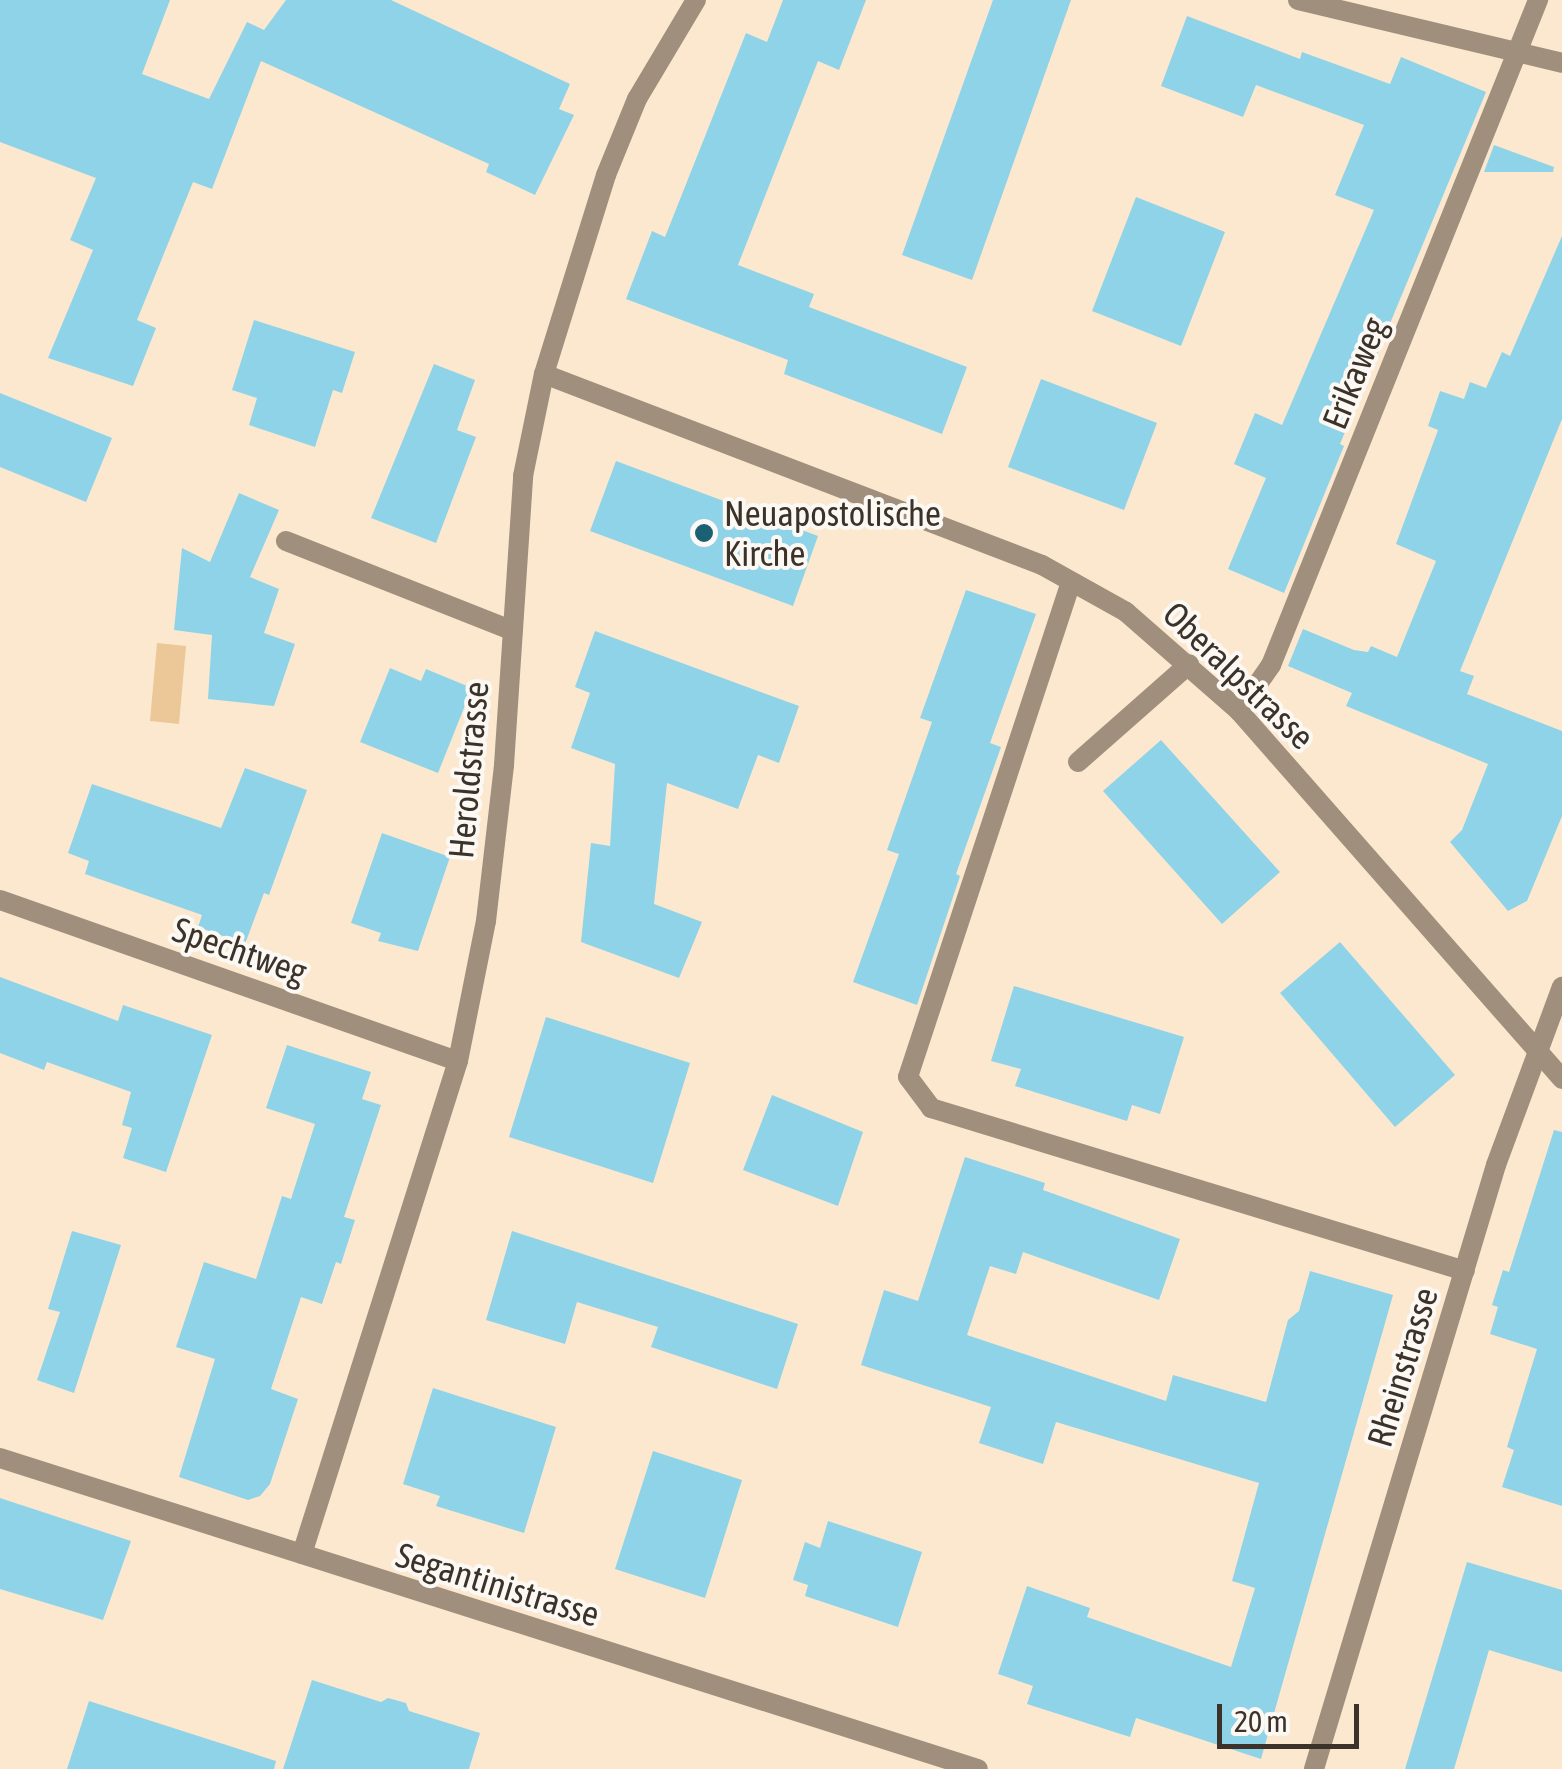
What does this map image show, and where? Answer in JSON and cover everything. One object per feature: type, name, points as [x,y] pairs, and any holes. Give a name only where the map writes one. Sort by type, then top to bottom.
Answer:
[{"type":"street","name":"Heroldstrasse","points":[[302,1554],[458,1061],[486,921],[504,766],[523,476],[544,374],[600,192],[624,130],[637,99],[696,0]]},
{"type":"street","points":[[1298,0],[1562,63]]},
{"type":"street","name":"Erikaweg","points":[[1239,711],[1272,665],[1538,0]]},
{"type":"street","name":"Oberalpstrasse","points":[[544,374],[1042,565],[1126,612],[1239,711],[1562,1079]]},
{"type":"street","points":[[286,541],[513,630]]},
{"type":"street","points":[[1071,582],[908,1078],[931,1108],[1465,1271]]},
{"type":"street","points":[[1078,762],[1189,664]]},
{"type":"street","name":"Spechtweg","points":[[0,900],[458,1061]]},
{"type":"street","name":"Rheinstrasse","points":[[1314,1769],[1496,1165],[1562,987]]},
{"type":"street","name":"Segantinistrasse","points":[[0,1458],[978,1769]]},
{"type":"shaded area","points":[[157,643],[186,646],[179,724],[150,721]]},
{"type":"building","points":[[0,0],[170,0],[142,74],[209,99],[247,22],[264,30],[286,0],[391,0],[570,84],[559,109],[574,115],[535,195],[486,172],[489,164],[261,61],[212,189],[193,182],[137,320],[156,328],[133,386],[48,358],[93,250],[70,240],[96,178],[0,142]]},
{"type":"building","points":[[783,0],[866,0],[839,70],[818,61],[738,265],[814,294],[809,307],[967,367],[942,434],[784,374],[788,360],[626,299],[652,231],[665,237],[746,33],[767,42]]},
{"type":"building","points":[[993,0],[1071,0],[972,280],[902,255]]},
{"type":"building","points":[[1187,16],[1300,59],[1302,52],[1390,84],[1401,57],[1486,92],[1340,444],[1344,446],[1284,593],[1228,569],[1266,478],[1234,464],[1255,413],[1282,425],[1374,210],[1335,195],[1364,125],[1256,85],[1243,117],[1161,86]]},
{"type":"building","points":[[1494,145],[1554,167],[1553,172],[1484,172]]},
{"type":"building","points":[[1136,197],[1225,232],[1181,346],[1092,311]]},
{"type":"building","points":[[1562,236],[1562,419],[1460,671],[1474,676],[1467,694],[1562,731],[1562,816],[1527,901],[1508,911],[1450,842],[1462,830],[1488,764],[1346,706],[1352,693],[1288,666],[1303,629],[1354,650],[1368,652],[1371,646],[1397,657],[1436,561],[1396,544],[1438,430],[1428,426],[1440,391],[1464,399],[1470,382],[1486,388],[1502,352],[1510,356]]},
{"type":"building","points":[[254,320],[355,352],[342,393],[333,390],[315,447],[249,425],[257,398],[232,390]]},
{"type":"building","points":[[434,364],[475,380],[457,430],[476,437],[436,543],[371,518]]},
{"type":"building","points":[[1041,379],[1157,423],[1124,510],[1008,467]]},
{"type":"building","points":[[0,393],[112,438],[86,502],[0,467]]},
{"type":"building","name":"Neuapostolische Kirche","points":[[616,461],[818,536],[793,606],[590,531]]},
{"type":"building","points":[[239,493],[279,510],[250,577],[279,589],[264,633],[295,644],[274,706],[208,699],[212,635],[174,630],[182,548],[210,562]]},
{"type":"building","points":[[966,590],[1036,614],[990,743],[1001,747],[956,874],[960,876],[917,1005],[853,982],[899,854],[887,850],[932,722],[920,718]]},
{"type":"building","points":[[595,631],[799,706],[779,763],[758,755],[738,809],[667,783],[654,904],[702,922],[679,978],[581,942],[591,843],[610,846],[615,764],[571,748],[590,693],[575,687]]},
{"type":"building","points":[[390,668],[421,681],[426,669],[472,688],[438,773],[360,742]]},
{"type":"building","points":[[1161,740],[1280,872],[1222,924],[1103,791]]},
{"type":"building","points":[[245,768],[307,790],[269,895],[264,893],[245,944],[198,927],[202,915],[85,874],[89,861],[68,853],[92,784],[221,828]]},
{"type":"building","points":[[382,833],[450,857],[418,951],[378,941],[381,933],[351,923]]},
{"type":"building","points":[[1340,942],[1455,1075],[1395,1127],[1280,993]]},
{"type":"building","points":[[0,977],[118,1021],[123,1005],[212,1035],[166,1172],[123,1158],[132,1128],[122,1125],[131,1092],[47,1062],[44,1070],[0,1053]]},
{"type":"building","points":[[1014,986],[1184,1037],[1160,1114],[1132,1105],[1127,1121],[1015,1086],[1021,1069],[991,1061]]},
{"type":"building","points":[[546,1017],[690,1063],[653,1183],[509,1137]]},
{"type":"building","points":[[287,1045],[371,1072],[362,1099],[381,1105],[344,1217],[355,1220],[341,1264],[336,1262],[322,1304],[301,1297],[271,1389],[298,1399],[270,1484],[260,1496],[248,1500],[179,1477],[215,1359],[176,1347],[204,1262],[256,1279],[282,1196],[291,1199],[315,1124],[266,1108]]},
{"type":"building","points":[[772,1095],[863,1132],[838,1206],[743,1170]]},
{"type":"building","points":[[1554,1130],[1562,1132],[1562,1506],[1502,1487],[1514,1450],[1507,1447],[1537,1349],[1490,1334],[1498,1307],[1492,1305],[1503,1270],[1509,1272]]},
{"type":"building","points":[[965,1157],[1045,1183],[1043,1190],[1180,1239],[1159,1300],[1023,1252],[1016,1274],[990,1266],[967,1335],[1166,1401],[1173,1375],[1266,1402],[1288,1320],[1299,1311],[1310,1271],[1393,1295],[1261,1759],[1136,1718],[1130,1737],[1027,1704],[1033,1686],[998,1674],[1027,1586],[1090,1608],[1087,1617],[1231,1667],[1255,1588],[1232,1581],[1259,1483],[1056,1422],[1043,1464],[979,1443],[991,1407],[861,1365],[884,1290],[918,1301]]},
{"type":"building","points":[[72,1231],[121,1245],[74,1393],[37,1380],[60,1312],[48,1309]]},
{"type":"building","points":[[512,1231],[798,1324],[777,1389],[651,1347],[658,1327],[577,1302],[565,1344],[486,1320]]},
{"type":"building","points":[[433,1388],[556,1427],[524,1533],[436,1506],[440,1496],[403,1484]]},
{"type":"building","points":[[653,1451],[742,1480],[705,1598],[615,1569]]},
{"type":"building","points":[[0,1498],[131,1541],[103,1620],[0,1589]]},
{"type":"building","points":[[828,1521],[922,1552],[898,1627],[805,1596],[808,1585],[793,1580],[805,1542],[820,1548]]},
{"type":"building","points":[[1467,1562],[1562,1590],[1562,1672],[1489,1650],[1454,1769],[1405,1769]]},
{"type":"building","points":[[312,1680],[381,1702],[388,1698],[406,1703],[409,1711],[480,1733],[469,1769],[283,1769]]},
{"type":"building","points":[[89,1701],[276,1761],[274,1769],[67,1769]]},
{"type":"place","name":"Neuapostolische Kirche","points":[[704,533]]}]
